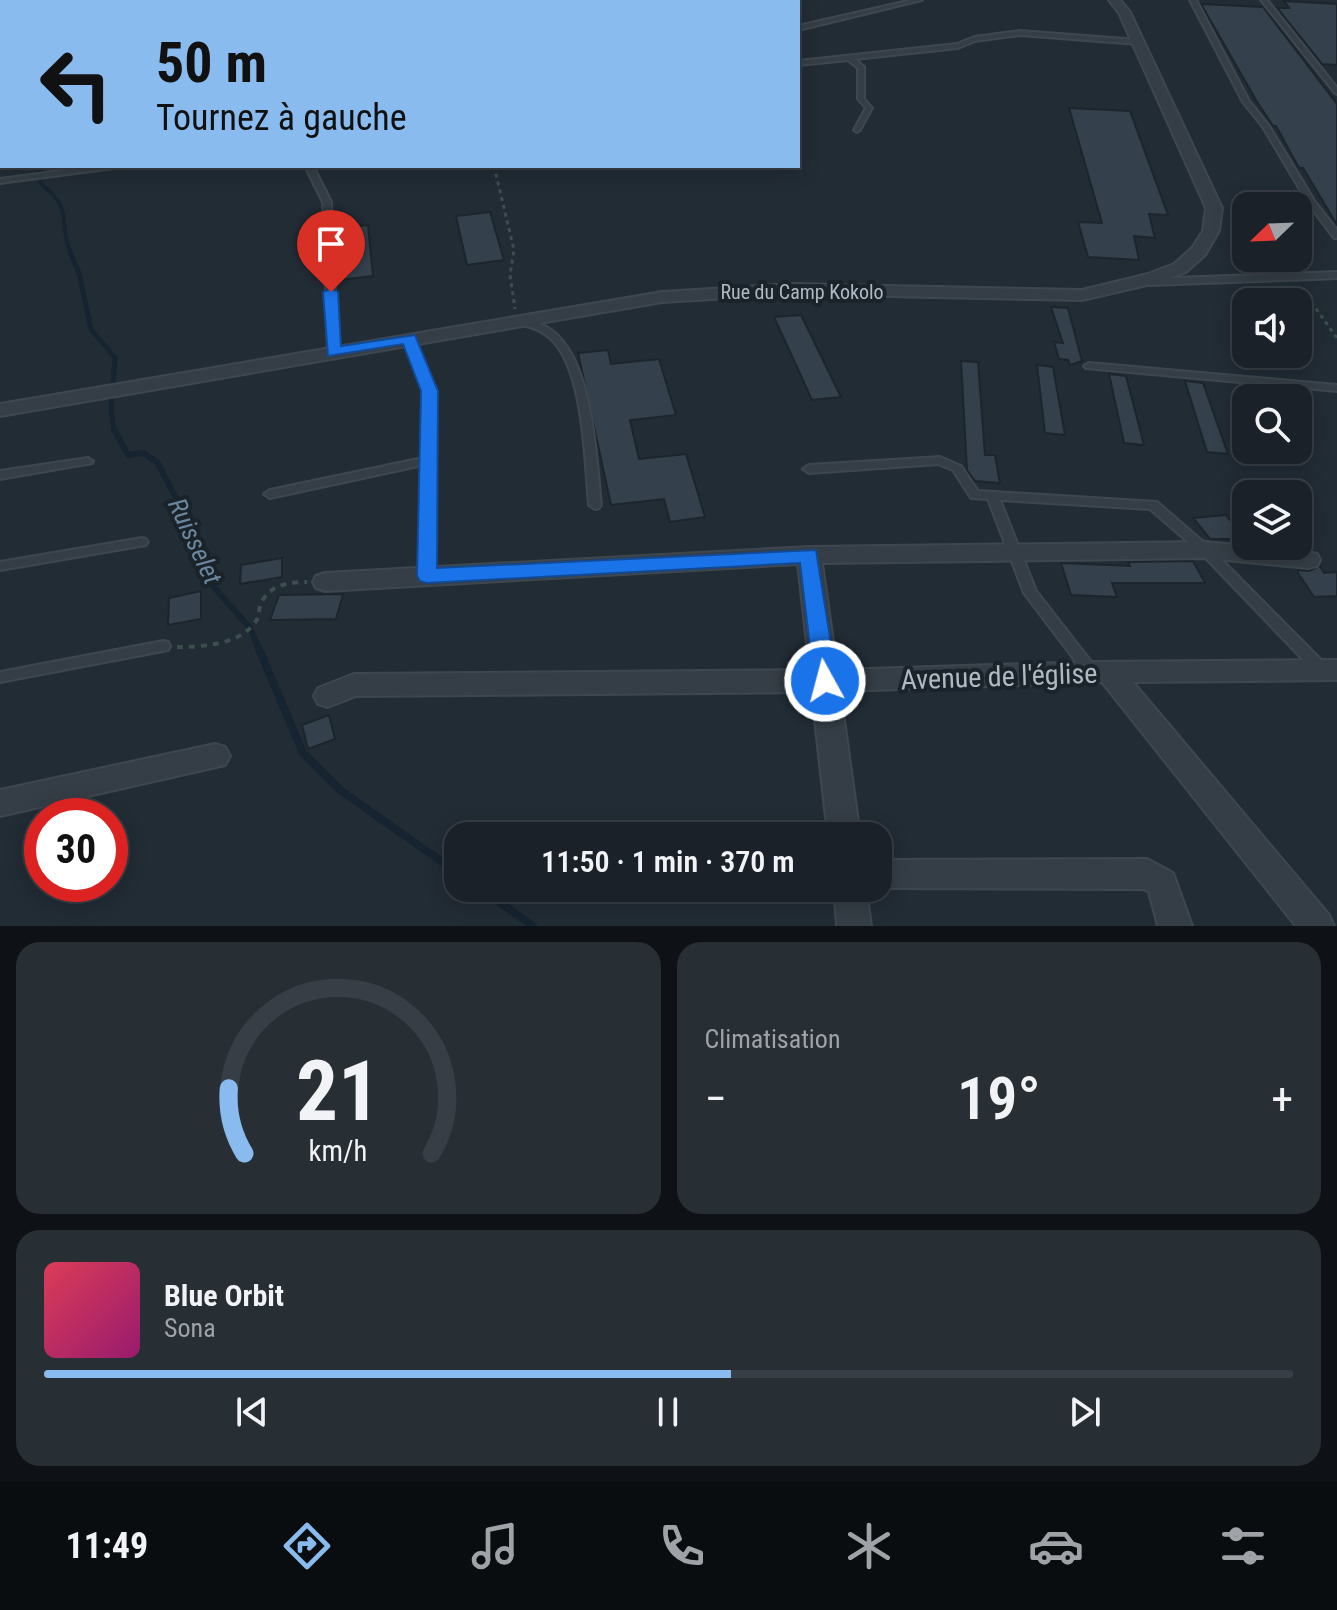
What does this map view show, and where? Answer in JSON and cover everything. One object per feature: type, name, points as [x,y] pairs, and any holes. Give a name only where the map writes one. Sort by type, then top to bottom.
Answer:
[{"type":"street","name":"Rue du Camp Kokolo","points":[[5,410],[516,320],[709,292],[792,289],[1082,295],[1138,283],[1180,268],[1199,251],[1211,231],[1214,208],[1138,42],[1114,0]]},
{"type":"street","points":[[325,582],[809,555],[1205,550],[1232,553]]},
{"type":"street","points":[[809,555],[842,822]]},
{"type":"street","points":[[1101,672],[1317,926]]},
{"type":"street","name":"Avenue de l'église","points":[[328,696],[354,685],[825,681],[1101,672],[1332,675]]},
{"type":"street","points":[[0,803],[215,756]]},
{"type":"street","points":[[892,875],[1147,874],[1162,883],[1175,926]]},
{"type":"street","points":[[851,902],[854,926]]},
{"type":"lane","points":[[800,28],[919,0]]},
{"type":"lane","points":[[1193,0],[1246,102],[1266,126],[1312,203],[1337,236]]},
{"type":"lane","points":[[1264,0],[1337,92]]},
{"type":"lane","points":[[800,63],[958,46],[974,39],[1020,33],[1138,42]]},
{"type":"lane","points":[[850,58],[861,67],[861,99],[869,108],[857,130]]},
{"type":"lane","points":[[0,181],[99,168]]},
{"type":"lane","points":[[310,168],[327,202],[333,353]]},
{"type":"lane","points":[[1138,283],[1206,278],[1291,280],[1337,275]]},
{"type":"lane","points":[[516,320],[545,328],[562,348],[576,374],[595,505]]},
{"type":"lane","points":[[409,338],[429,391],[427,576]]},
{"type":"lane","points":[[1089,366],[1337,388]]},
{"type":"lane","points":[[270,494],[430,460]]},
{"type":"lane","points":[[809,469],[940,460],[957,468],[975,495],[1153,505],[1205,550],[1332,675]]},
{"type":"lane","points":[[0,475],[88,461]]},
{"type":"lane","points":[[992,495],[1030,593],[1101,672]]},
{"type":"lane","points":[[0,566],[142,542]]},
{"type":"lane","points":[[0,677],[163,646]]},
{"type":"path","points":[[494,168],[514,250],[510,275],[516,320]]},
{"type":"path","points":[[1291,280],[1302,288],[1337,338]]},
{"type":"path","points":[[163,646],[187,647],[227,641],[250,628],[258,619],[260,606],[270,590],[297,582],[325,582]]},
{"type":"building","points":[[1284,1],[1337,4],[1337,65],[1322,64],[1277,8],[1289,8]]},
{"type":"building","points":[[1201,4],[1263,7],[1337,104],[1337,225],[1303,168],[1299,168],[1276,126],[1256,100]]},
{"type":"building","points":[[1069,108],[1130,111],[1168,215],[1149,214],[1155,238],[1134,236],[1139,260],[1088,257],[1078,222],[1102,223]]},
{"type":"building","points":[[490,212],[504,260],[467,265],[456,216]]},
{"type":"building","points":[[368,225],[373,276],[338,280],[335,228]]},
{"type":"building","points":[[1051,307],[1068,308],[1082,361],[1070,365],[1068,360],[1059,359],[1054,342],[1063,343]]},
{"type":"building","points":[[801,315],[841,397],[812,400],[774,317]]},
{"type":"building","points":[[608,350],[611,364],[659,359],[676,415],[630,420],[639,459],[686,454],[705,517],[670,522],[664,499],[611,505],[578,353]]},
{"type":"building","points":[[961,361],[978,362],[985,455],[995,455],[1000,483],[975,481],[967,470]]},
{"type":"building","points":[[1037,365],[1053,367],[1065,435],[1045,433]]},
{"type":"building","points":[[1109,374],[1126,376],[1144,445],[1124,443]]},
{"type":"building","points":[[1185,381],[1203,383],[1228,454],[1207,452]]},
{"type":"building","points":[[1226,515],[1232,523],[1232,539],[1210,539],[1193,518]]},
{"type":"building","points":[[282,558],[282,577],[240,584],[241,565]]},
{"type":"building","points":[[1193,561],[1205,583],[1112,583],[1117,597],[1071,595],[1061,563],[1130,566],[1128,562]]},
{"type":"building","points":[[1320,566],[1324,573],[1337,572],[1337,596],[1314,597],[1298,573],[1298,570],[1309,571]]},
{"type":"building","points":[[201,591],[201,619],[168,625],[169,598]]},
{"type":"building","points":[[343,594],[336,619],[270,620],[279,595]]},
{"type":"building","points":[[329,715],[335,739],[308,749],[302,725]]},
{"type":"waterway","name":"Ruisselet","points":[[39,168],[41,184],[62,209],[71,254]]},
{"type":"waterway","name":"Ruisselet","points":[[70,252],[79,273],[91,329],[115,358],[111,409],[114,431]]},
{"type":"waterway","name":"Ruisselet","points":[[114,429],[128,455],[143,453],[157,462],[190,524],[213,586],[250,628],[260,651]]},
{"type":"waterway","name":"Ruisselet","points":[[259,649],[303,753],[340,790],[444,863]]},
{"type":"waterway","name":"Ruisselet","points":[[500,902],[533,926]]},
{"type":"route","points":[[331,292],[333,353],[409,338],[429,391],[427,576],[809,555],[825,681]]}]
